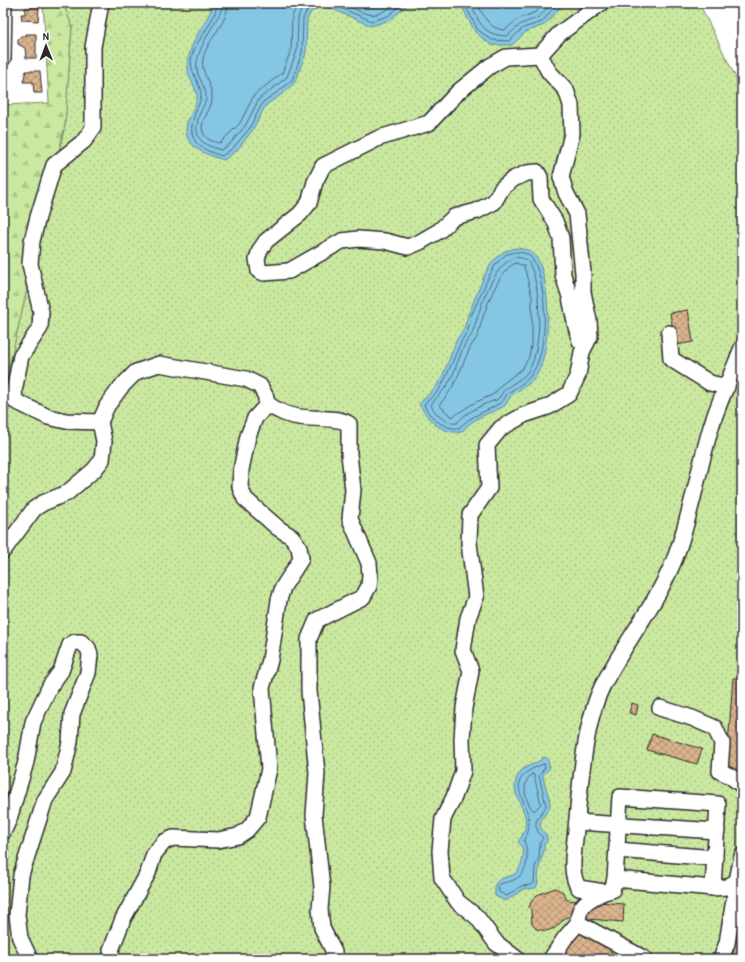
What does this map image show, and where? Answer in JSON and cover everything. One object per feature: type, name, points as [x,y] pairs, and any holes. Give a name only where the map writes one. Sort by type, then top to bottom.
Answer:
[{"type":"street","points":[[100,422],[66,421],[48,417],[15,400],[14,391],[21,356],[40,328],[41,312],[30,264],[32,241],[38,217],[54,165],[84,141],[93,128],[93,47],[101,3]]},
{"type":"street","points":[[586,344],[580,341],[563,275],[561,238],[555,221],[540,199],[540,177],[537,172],[527,173],[513,179],[502,188],[494,202],[477,211],[454,217],[439,231],[408,247],[385,241],[358,239],[342,241],[289,271],[264,274],[259,271],[257,259],[266,241],[300,214],[309,203],[314,182],[322,166],[379,138],[429,123],[458,92],[490,66],[506,57],[540,55],[559,34],[601,3]]},
{"type":"street","points":[[3,58],[4,5]]},
{"type":"street","points":[[517,959],[496,943],[477,917],[458,902],[442,878],[440,851],[444,819],[454,797],[463,771],[462,739],[464,708],[471,671],[463,650],[468,618],[476,597],[469,543],[470,515],[489,488],[487,445],[501,428],[524,415],[548,407],[569,394],[578,375],[582,352],[590,336],[589,321],[583,292],[583,273],[577,214],[566,194],[561,177],[572,134],[571,105],[566,90],[549,72],[540,55]]},
{"type":"street","points":[[668,333],[671,359],[692,374],[710,383],[727,387]]},
{"type":"street","points":[[604,892],[582,890],[576,884],[574,857],[577,815],[593,711],[616,662],[636,630],[674,559],[684,531],[712,426],[742,348]]},
{"type":"street","points":[[3,551],[34,509],[43,503],[67,493],[94,470],[102,460],[104,441],[100,422],[107,406],[136,372],[159,364],[197,372],[246,379],[260,386],[266,397],[266,406],[255,418],[248,436],[241,470],[240,487],[245,499],[278,528],[292,537],[299,547],[300,559],[283,587],[278,600],[270,660],[262,688],[269,769],[258,817],[247,830],[238,836],[218,840],[173,838],[164,842],[154,854],[148,873],[123,919],[112,950],[112,959]]},
{"type":"street","points":[[266,404],[277,410],[297,417],[339,420],[349,424],[349,454],[353,490],[350,519],[355,534],[365,551],[370,575],[369,586],[363,596],[317,620],[309,639],[309,691],[317,773],[314,815],[322,887],[322,928],[334,952],[335,959]]},
{"type":"street","points":[[3,832],[9,819],[26,762],[33,722],[50,686],[61,670],[70,645],[75,642],[81,642],[88,648],[90,655],[88,673],[72,714],[70,742],[63,772],[45,800],[21,875],[17,915],[20,938],[30,959]]},
{"type":"street","points":[[660,708],[692,718],[715,728],[722,742],[720,772],[730,776],[742,785]]},
{"type":"street","points":[[551,959],[565,938],[578,923],[578,912],[588,900],[604,892],[612,890],[615,879],[620,797],[718,804],[713,888]]},
{"type":"street","points":[[577,815],[618,824],[717,831]]},
{"type":"street","points":[[617,850],[715,858]]},
{"type":"street","points":[[721,959],[727,943],[742,856]]},
{"type":"street","points":[[615,879],[713,888],[726,887],[737,880]]},
{"type":"street","points":[[578,923],[645,959]]},
{"type":"green space","points":[[43,3],[63,3],[72,26],[65,125],[3,393],[3,105],[49,103]]},
{"type":"green space","points":[[63,3],[699,3],[742,90],[742,959],[3,959],[3,393],[65,125],[72,26]]},
{"type":"water","points":[[214,3],[409,3],[390,20],[371,26],[330,8],[319,7],[310,13],[307,20],[306,53],[295,82],[281,95],[266,105],[252,131],[236,151],[224,160],[197,149],[188,138],[186,131],[187,123],[197,97],[196,90],[188,71],[188,62],[193,44]]},
{"type":"water","points":[[460,3],[561,3],[560,8],[544,25],[526,32],[512,45],[491,45],[475,32]]},
{"type":"water","points":[[515,248],[527,250],[534,254],[541,268],[545,283],[548,318],[547,337],[540,368],[534,379],[512,395],[504,406],[475,420],[462,432],[442,429],[431,421],[419,404],[436,387],[443,375],[457,339],[464,329],[468,315],[485,274],[493,261],[503,252]]},
{"type":"water","points":[[543,757],[547,758],[550,768],[543,775],[549,796],[550,806],[540,823],[540,826],[546,834],[547,842],[544,844],[537,885],[536,888],[523,889],[506,901],[495,896],[495,884],[499,880],[514,874],[521,866],[523,851],[518,842],[524,832],[526,823],[525,815],[516,793],[515,785],[517,777],[522,770]]},
{"type":"building","points":[[25,8],[39,8],[38,21],[22,20],[21,14],[25,14]]},
{"type":"building","points":[[26,34],[36,34],[36,58],[26,58],[25,48],[18,44],[18,39],[21,36],[26,36]]},
{"type":"building","points":[[26,71],[40,71],[42,93],[34,93],[33,82],[23,82]]},
{"type":"building","points":[[688,310],[693,342],[676,345],[670,313]]},
{"type":"building","points":[[733,678],[742,678],[742,773],[726,772]]},
{"type":"building","points":[[632,703],[638,705],[636,715],[629,713]]},
{"type":"building","points":[[652,734],[702,749],[697,764],[647,750]]},
{"type":"building","points":[[555,888],[563,892],[567,900],[624,904],[623,922],[566,917],[555,928],[546,931],[536,929],[532,924],[531,910],[529,908],[531,902],[537,895]]},
{"type":"building","points":[[742,922],[742,959],[731,959],[736,941],[739,941],[740,935],[735,929]]},
{"type":"building","points":[[586,930],[613,948],[608,959],[551,959],[549,954]]}]
